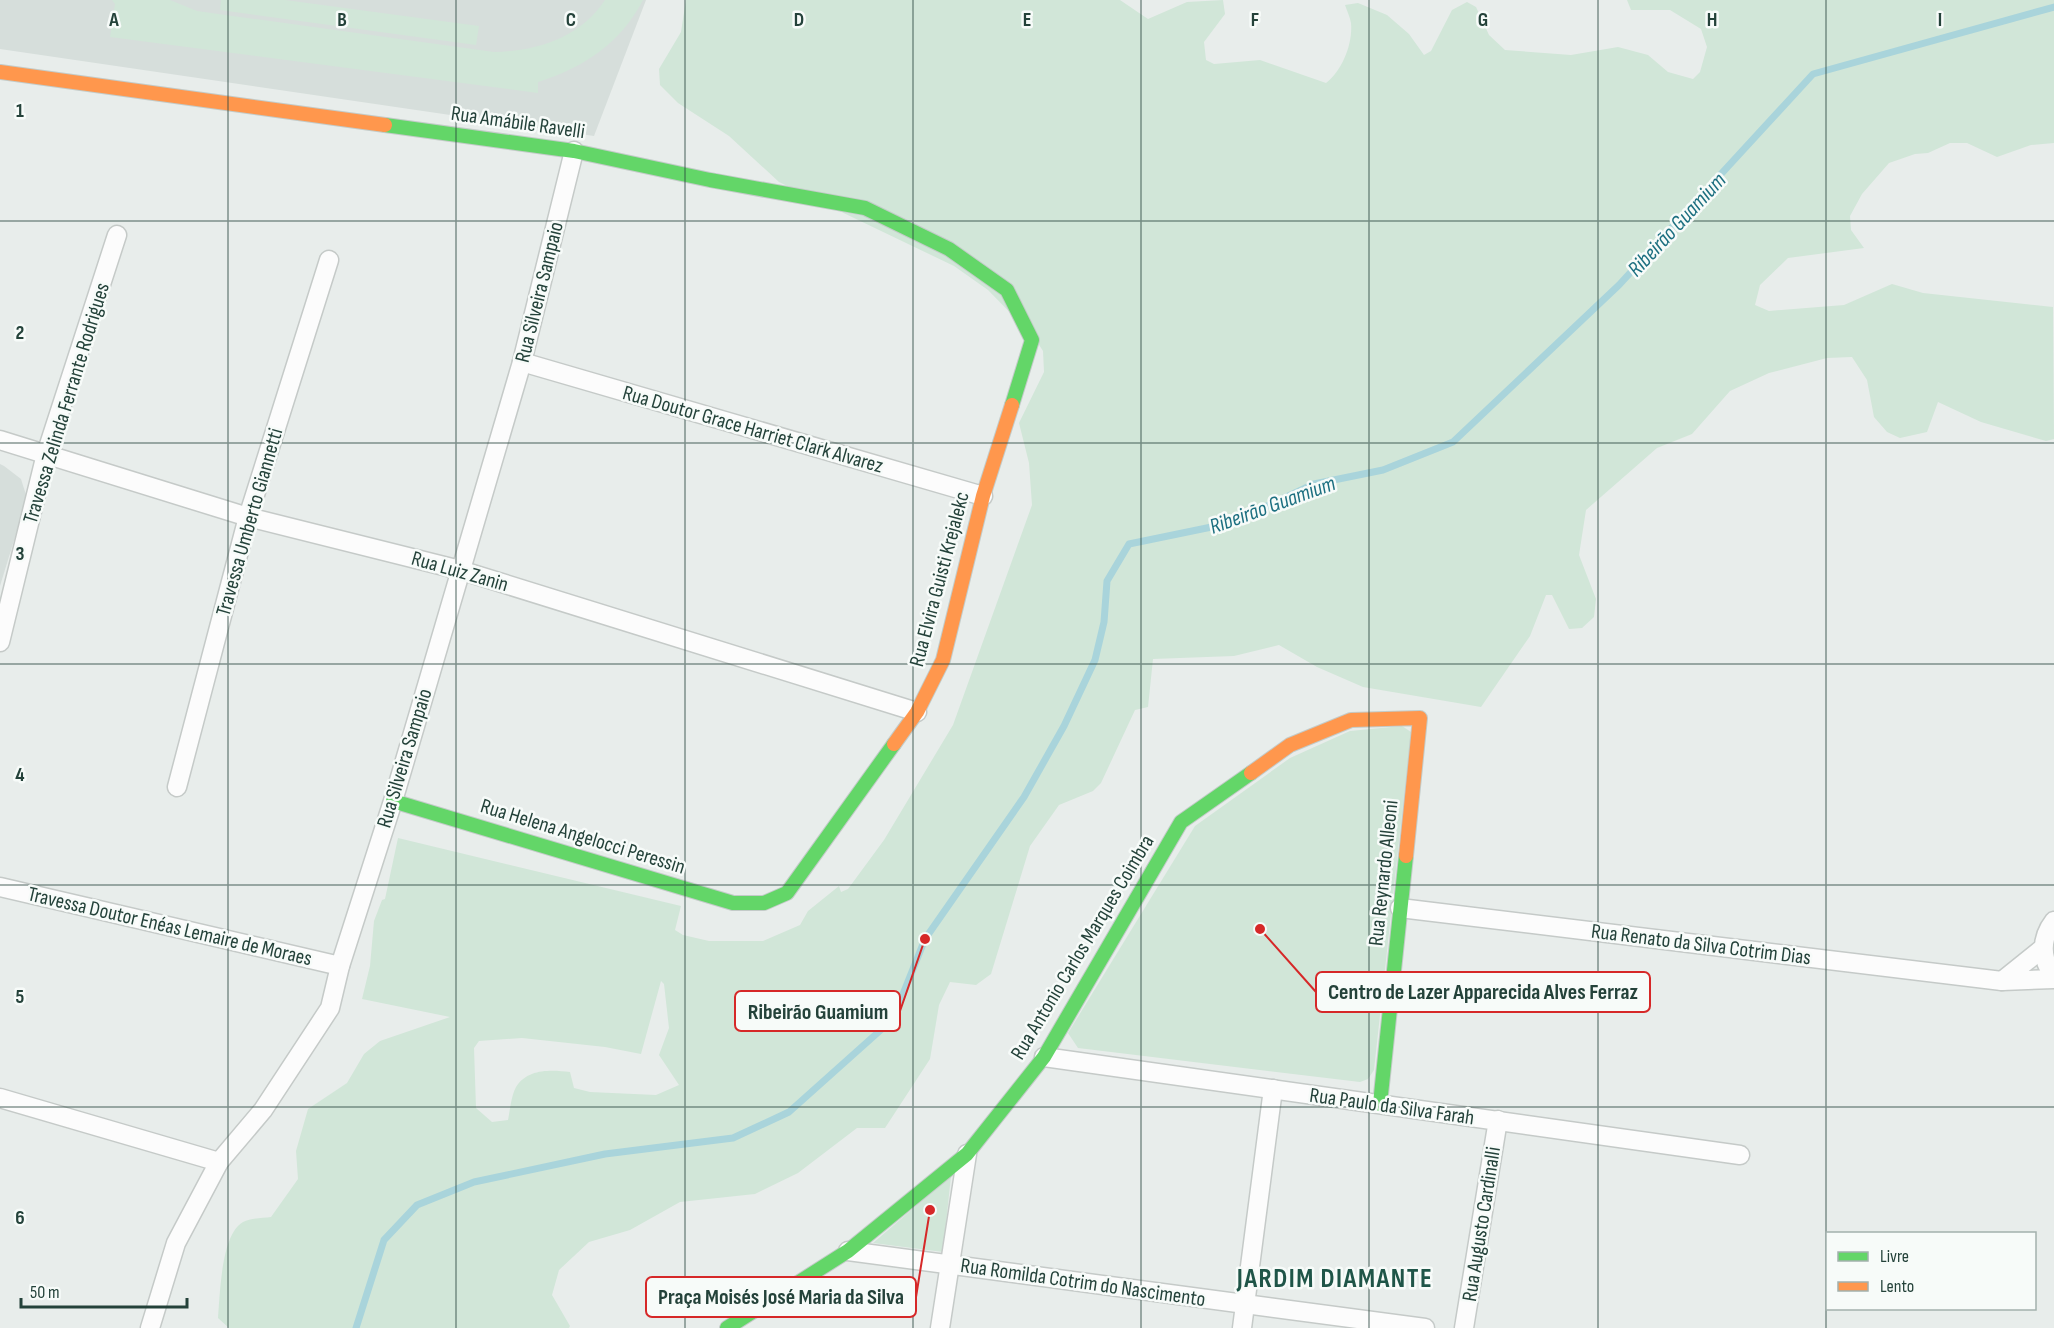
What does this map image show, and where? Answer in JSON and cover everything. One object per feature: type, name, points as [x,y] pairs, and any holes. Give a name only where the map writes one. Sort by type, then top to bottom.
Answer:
[{"type":"street","name":"Rua Amábile Ravelli","points":[[0,72],[574,151],[710,180],[865,207],[949,249],[1007,290]]},
{"type":"street","name":"Rua Silveira Sampaio","points":[[150,1328],[176,1243],[219,1162],[263,1110],[330,1008],[340,966],[393,801],[522,362],[574,151]]},
{"type":"street","name":"Travessa Zelinda Ferrante Rodrigues","points":[[0,642],[46,454],[117,235]]},
{"type":"street","name":"Travessa Umberto Giannetti","points":[[177,787],[248,517],[329,260]]},
{"type":"street","name":"Rua Elvira Guisti Krejalekc","points":[[764,903],[787,893],[917,712],[943,660],[983,496],[1032,340],[1007,290]]},
{"type":"street","name":"Rua Doutor Grace Harriet Clark Alvarez","points":[[522,362],[983,496]]},
{"type":"street","name":"Rua Luiz Zanin","points":[[0,440],[248,517],[460,570],[917,712]]},
{"type":"street","name":"Rua Reynardo Alleoni","points":[[1380,1104],[1420,718]]},
{"type":"street","name":"Rua Antonio Carlos Marques Coimbra","points":[[727,1328],[848,1251],[967,1154],[1044,1057],[1180,822],[1290,745],[1351,720],[1420,718]]},
{"type":"street","name":"Rua Helena Angelocci Peressin","points":[[393,801],[733,903],[764,903]]},
{"type":"street","name":"Travessa Doutor Enéas Lemaire de Moraes","points":[[0,886],[340,966]]},
{"type":"street","name":"Rua Renato da Silva Cotrim Dias","points":[[1400,908],[2002,981],[2054,978]]},
{"type":"street","points":[[2054,921],[2048,928],[2043,948],[2047,968],[2054,978]]},
{"type":"street","points":[[2002,981],[2043,948]]},
{"type":"street","name":"Rua Paulo da Silva Farah","points":[[1044,1057],[1740,1155]]},
{"type":"street","points":[[1242,1328],[1273,1089]]},
{"type":"street","points":[[0,1098],[219,1162]]},
{"type":"street","name":"Rua Augusto Cardinalli","points":[[1464,1328],[1498,1120]]},
{"type":"street","points":[[940,1328],[967,1154]]},
{"type":"street","name":"Rua Romilda Cotrim do Nascimento","points":[[848,1251],[1425,1328]]},
{"type":"shaded area","points":[[0,0],[646,0],[594,136],[0,49]]},
{"type":"shaded area","points":[[0,464],[21,479],[27,498],[0,586]]},
{"type":"green space","points":[[112,0],[170,0],[197,11],[494,52],[526,49],[556,40],[583,24],[605,0],[643,0],[624,29],[612,41],[585,61],[538,82],[538,93],[110,37],[115,4]]},
{"type":"green space","points":[[221,0],[285,0],[479,26],[476,45],[220,10]]},
{"type":"green space","points":[[686,0],[1120,0],[1148,19],[1187,2],[1223,0],[1225,14],[1204,42],[1206,60],[1214,64],[1260,60],[1326,83],[1337,72],[1350,40],[1351,23],[1345,5],[1358,3],[1387,15],[1409,34],[1424,55],[1431,51],[1452,10],[1467,2],[1476,7],[1489,35],[1505,50],[1571,55],[1618,47],[1648,55],[1668,72],[1693,79],[1700,72],[1707,47],[1701,29],[1670,10],[1631,10],[1627,0],[2054,0],[2054,143],[2031,145],[1997,157],[1967,143],[1950,143],[1928,153],[1915,154],[1889,163],[1862,194],[1850,216],[1851,230],[1864,248],[1788,258],[1760,285],[1755,305],[1769,311],[1844,305],[1892,284],[1923,293],[2053,307],[2054,439],[2046,441],[1981,422],[1938,402],[1927,432],[1900,438],[1887,432],[1874,417],[1867,380],[1852,357],[1827,358],[1769,373],[1730,391],[1692,434],[1657,448],[1586,510],[1579,555],[1596,599],[1594,617],[1582,628],[1569,629],[1552,595],[1546,595],[1530,636],[1481,707],[1363,687],[1317,667],[1279,645],[1234,656],[1153,659],[1148,707],[1135,710],[1101,783],[1093,791],[1059,805],[1030,846],[991,974],[976,985],[950,982],[939,1005],[930,1059],[885,1128],[857,1128],[798,1173],[755,1194],[680,1202],[630,1230],[589,1242],[559,1270],[552,1295],[570,1326],[569,1328],[229,1328],[218,1318],[223,1266],[230,1239],[243,1222],[271,1217],[298,1179],[296,1151],[308,1109],[347,1083],[364,1054],[380,1041],[450,1017],[362,999],[370,966],[374,921],[382,900],[385,899],[398,838],[681,906],[675,930],[683,935],[709,941],[763,941],[800,925],[808,911],[839,886],[841,892],[848,889],[884,840],[953,725],[1032,505],[1029,463],[1019,423],[1044,372],[1043,351],[1034,337],[988,290],[954,266],[779,182],[729,136],[678,103],[660,85],[659,69],[681,32]],"holes":[[[661,981],[664,984],[669,1028],[659,1055],[679,1085],[656,1095],[590,1092],[574,1088],[570,1072],[541,1072],[527,1076],[516,1087],[508,1120],[492,1122],[476,1108],[474,1048],[479,1041],[522,1038],[605,1047],[641,1054]]]},
{"type":"green space","points":[[1402,726],[1411,732],[1374,1070],[1368,1079],[1360,1082],[1078,1048],[1068,1033],[1195,826],[1290,758],[1350,731]]},
{"type":"green space","points":[[951,1176],[943,1252],[873,1243]]},
{"type":"waterway","name":"Ribeirão Guamium","points":[[356,1328],[384,1240],[417,1205],[474,1182],[605,1154],[733,1138],[789,1112],[893,1019],[925,939],[1024,797],[1064,726],[1095,660],[1104,622],[1107,581],[1129,544],[1231,523],[1314,484],[1383,470],[1453,442],[1619,285],[1813,74],[2054,7]]},
{"type":"traffic: fast","points":[[385,125],[574,151],[710,180],[865,208],[949,249],[1007,290],[1032,340],[1012,405]]},
{"type":"traffic: fast","points":[[393,801],[733,903],[764,903],[787,893],[894,744]]},
{"type":"traffic: fast","points":[[727,1328],[848,1251],[967,1154],[1044,1057],[1181,822],[1251,773]]},
{"type":"traffic: fast","points":[[1380,1104],[1406,856]]},
{"type":"traffic: slow","points":[[0,72],[385,125]]},
{"type":"traffic: slow","points":[[894,744],[917,712],[943,660],[983,496],[1012,405]]},
{"type":"traffic: slow","points":[[1251,773],[1290,745],[1351,720],[1420,718],[1406,856]]},
{"type":"place","name":"Centro de Lazer Apparecida Alves Ferraz","points":[[1260,929]]},
{"type":"place","name":"Ribeirão Guamium","points":[[925,939]]},
{"type":"place","name":"Praça Moisés José Maria da Silva","points":[[930,1210]]},
{"type":"district","name":"JARDIM DIAMANTE","points":[[1335,1278]]}]
